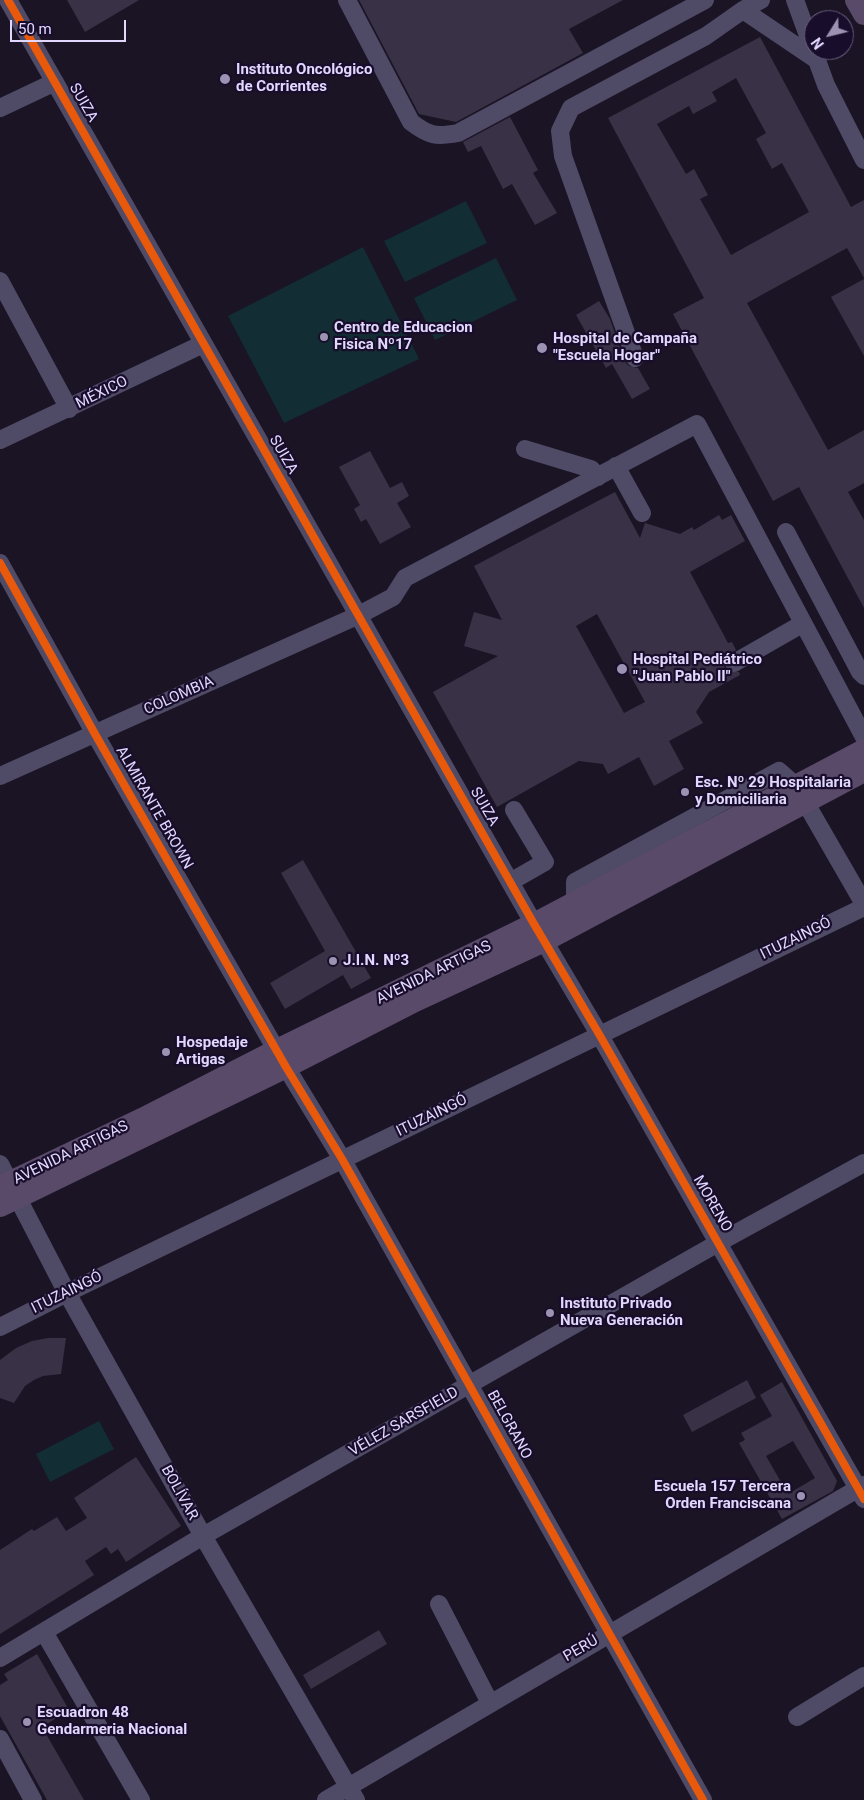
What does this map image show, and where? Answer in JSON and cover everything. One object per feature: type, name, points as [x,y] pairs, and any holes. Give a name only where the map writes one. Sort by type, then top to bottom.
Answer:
[{"type":"main road","points":[[856,0],[864,14]]},
{"type":"main road","name":"AVENIDA ARTIGAS","points":[[6,1187],[281,1058],[415,1001],[539,932],[801,794],[864,750]]},
{"type":"main road","name":"AVENIDA ARTIGAS","points":[[539,932],[575,903],[801,794],[864,771]]},
{"type":"street","name":"SUIZA","points":[[8,0],[539,932]]},
{"type":"street","points":[[347,0],[411,122],[424,132],[439,137],[458,133],[705,0]]},
{"type":"street","points":[[635,358],[563,156],[560,131],[571,108],[706,36],[761,0]]},
{"type":"street","points":[[795,0],[804,25]]},
{"type":"street","points":[[743,10],[804,51]]},
{"type":"street","points":[[817,60],[826,85],[864,160]]},
{"type":"street","points":[[0,108],[55,82]]},
{"type":"street","points":[[0,281],[69,408]]},
{"type":"street","name":"MÉXICO","points":[[0,440],[203,344]]},
{"type":"street","name":"COLOMBIA","points":[[0,776],[359,615],[393,597],[405,578],[697,424],[802,624]]},
{"type":"street","points":[[525,449],[591,469],[598,477]]},
{"type":"street","points":[[616,466],[642,513]]},
{"type":"street","points":[[786,532],[862,674],[836,686]]},
{"type":"street","name":"ALMIRANTE BROWN","points":[[0,563],[6,588],[95,734],[281,1058]]},
{"type":"street","points":[[734,663],[802,624],[864,737]]},
{"type":"street","points":[[801,794],[864,905]]},
{"type":"street","points":[[510,882],[545,862],[514,810]]},
{"type":"street","name":"ITUZAINGÓ","points":[[0,1327],[66,1293],[864,905]]},
{"type":"street","name":"MORENO","points":[[539,932],[600,1034],[718,1243],[862,1491]]},
{"type":"street","name":"BELGRANO","points":[[281,1058],[342,1159],[470,1384],[703,1800]]},
{"type":"street","name":"VÉLEZ SARSFIELD","points":[[0,1658],[203,1536],[718,1243],[864,1164]]},
{"type":"street","name":"BOLÍVAR","points":[[6,1187],[203,1536],[352,1793]]},
{"type":"street","name":"PERÚ","points":[[326,1800],[352,1793],[490,1703],[609,1633],[862,1491]]},
{"type":"street","points":[[439,1604],[490,1703]]},
{"type":"street","points":[[44,1632],[141,1800]]},
{"type":"street","points":[[796,1717],[864,1676]]},
{"type":"street","points":[[0,1739],[33,1800]]},
{"type":"green space","points":[[466,201],[487,243],[405,282],[384,241]]},
{"type":"green space","name":"Centro de Educacion Fisica Nº17","points":[[363,247],[419,359],[284,423],[228,316]]},
{"type":"green space","points":[[496,258],[517,300],[435,340],[414,298]]},
{"type":"green space","points":[[99,1421],[114,1449],[50,1482],[36,1454]]},
{"type":"building","points":[[67,0],[139,0],[85,32]]},
{"type":"building","points":[[359,0],[623,0],[569,29],[583,53],[456,122],[419,114]]},
{"type":"building","points":[[760,37],[851,207],[864,200],[864,278],[847,248],[747,303],[828,450],[864,430],[864,483],[848,492],[864,520],[864,608],[799,487],[773,501],[673,314],[704,298],[608,118]],"holes":[[[736,78],[766,133],[756,139],[772,169],[782,163],[809,212],[731,255],[700,199],[708,195],[694,169],[686,174],[657,124],[689,106],[693,114],[717,101],[712,92]]]},
{"type":"building","points":[[510,117],[538,170],[533,173],[557,213],[535,225],[512,184],[503,189],[481,146],[468,152],[463,142]]},
{"type":"building","points":[[864,279],[864,356],[831,297]]},
{"type":"building","points":[[599,301],[610,319],[625,362],[629,366],[638,368],[650,389],[632,399],[612,364],[606,368],[576,315]]},
{"type":"building","points":[[370,451],[390,488],[402,482],[409,496],[397,503],[411,527],[380,544],[366,519],[361,522],[354,509],[360,505],[339,467]]},
{"type":"building","name":"Hospital Pediátrico \"Juan Pablo II\"","points":[[615,492],[640,538],[645,523],[680,534],[692,527],[694,530],[719,515],[722,520],[731,515],[745,541],[690,572],[728,643],[732,642],[736,650],[725,657],[723,662],[725,668],[729,672],[739,672],[740,675],[709,692],[696,712],[703,723],[669,741],[684,769],[654,786],[639,757],[608,774],[603,764],[579,761],[497,807],[433,692],[498,656],[464,646],[474,612],[502,620],[474,566]],"holes":[[[597,614],[645,702],[624,713],[576,626]]]},
{"type":"building","points":[[303,860],[371,978],[351,989],[343,975],[285,1009],[270,983],[325,951],[281,873]]},
{"type":"building","points":[[48,1338],[66,1338],[61,1374],[43,1376],[34,1380],[25,1386],[14,1403],[0,1398],[0,1360],[16,1348],[32,1341]]},
{"type":"building","points":[[747,1380],[756,1398],[692,1432],[683,1415]]},
{"type":"building","points":[[782,1382],[837,1481],[833,1491],[782,1519],[739,1443],[745,1440],[741,1433],[772,1416],[760,1395]],"holes":[[[793,1441],[815,1478],[788,1494],[766,1456]]]},
{"type":"building","points":[[136,1457],[181,1526],[126,1562],[118,1549],[111,1554],[106,1547],[85,1561],[94,1575],[0,1634],[0,1550],[32,1529],[34,1531],[57,1517],[66,1531],[87,1518],[74,1498]]},
{"type":"building","points":[[379,1630],[387,1644],[311,1689],[303,1675]]},
{"type":"building","name":"Escuadron 48 Gendarmeria Nacional","points":[[37,1654],[69,1710],[42,1727],[84,1800],[47,1800],[0,1716],[0,1685],[8,1680],[4,1674]]},
{"type":"cycle path","points":[[8,0],[864,1499]]},
{"type":"cycle path","points":[[0,563],[95,734],[286,1067],[342,1159],[703,1800]]},
{"type":"place","name":"Instituto Oncológico de Corrientes","points":[[225,79]]},
{"type":"place","name":"Centro de Educacion Fisica Nº17","points":[[324,337]]},
{"type":"place","name":"Hospital de Campaña \"Escuela Hogar\"","points":[[542,348]]},
{"type":"place","name":"Hospital Pediátrico \"Juan Pablo II\"","points":[[622,669]]},
{"type":"place","name":"Esc. Nº 29 Hospitalaria y Domiciliaria","points":[[685,792]]},
{"type":"place","name":"J.I.N. Nº3","points":[[333,961]]},
{"type":"place","name":"Hospedaje Artigas","points":[[166,1052]]},
{"type":"place","name":"Instituto Privado Nueva Generación","points":[[550,1313]]},
{"type":"place","name":"Escuela 157 Tercera Orden Franciscana","points":[[801,1496]]},
{"type":"place","name":"Escuadron 48 Gendarmeria Nacional","points":[[27,1722]]}]
